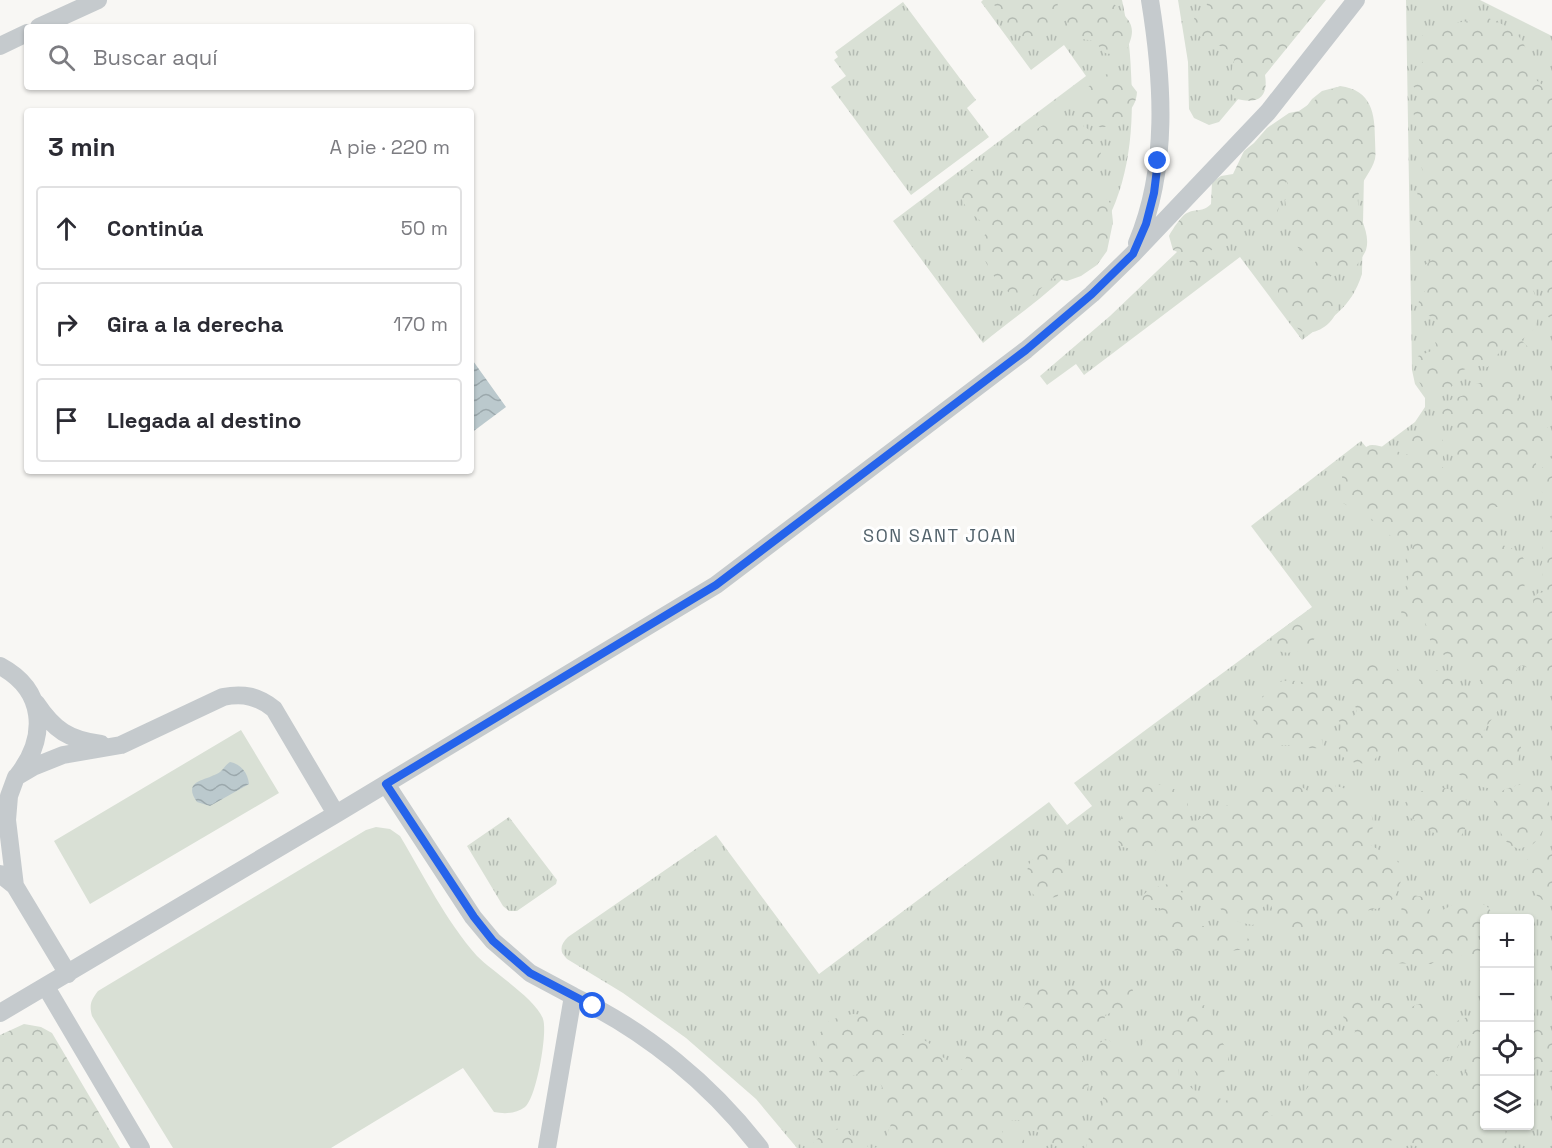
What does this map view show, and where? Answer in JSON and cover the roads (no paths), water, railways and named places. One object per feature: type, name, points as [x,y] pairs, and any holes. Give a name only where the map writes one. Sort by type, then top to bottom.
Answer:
[{"type":"lane","points":[[46,24],[98,0]]},
{"type":"lane","points":[[1133,254],[1146,224],[1154,193],[1160,130],[1159,73],[1150,0]]},
{"type":"lane","points":[[0,1013],[68,975],[716,585],[1026,350],[1092,294],[1268,112],[1356,0]]},
{"type":"lane","points":[[0,31],[24,32]]},
{"type":"lane","points":[[0,46],[24,34]]},
{"type":"lane","points":[[1,665],[20,680],[48,720],[59,730],[87,742],[121,745]]},
{"type":"lane","points":[[0,788],[33,767],[63,755],[121,745],[223,697],[238,694],[264,701],[274,709],[336,814]]},
{"type":"lane","points":[[15,886],[7,820],[9,796],[16,777],[29,760],[37,740],[38,718],[32,698]]},
{"type":"lane","points":[[386,784],[474,917],[493,941],[530,973],[630,1027],[665,1053],[722,1103],[760,1148]]},
{"type":"lane","points":[[0,874],[15,886],[68,975]]},
{"type":"lane","points":[[46,987],[141,1148]]},
{"type":"lane","points":[[547,1148],[573,996]]},
{"type":"water","points":[[474,362],[506,407],[474,431]]},
{"type":"water","points":[[230,762],[243,770],[249,784],[210,806],[197,802],[192,789],[194,785],[220,772]]},
{"type":"district","name":"SON SANT JOAN","points":[[940,535]]}]
